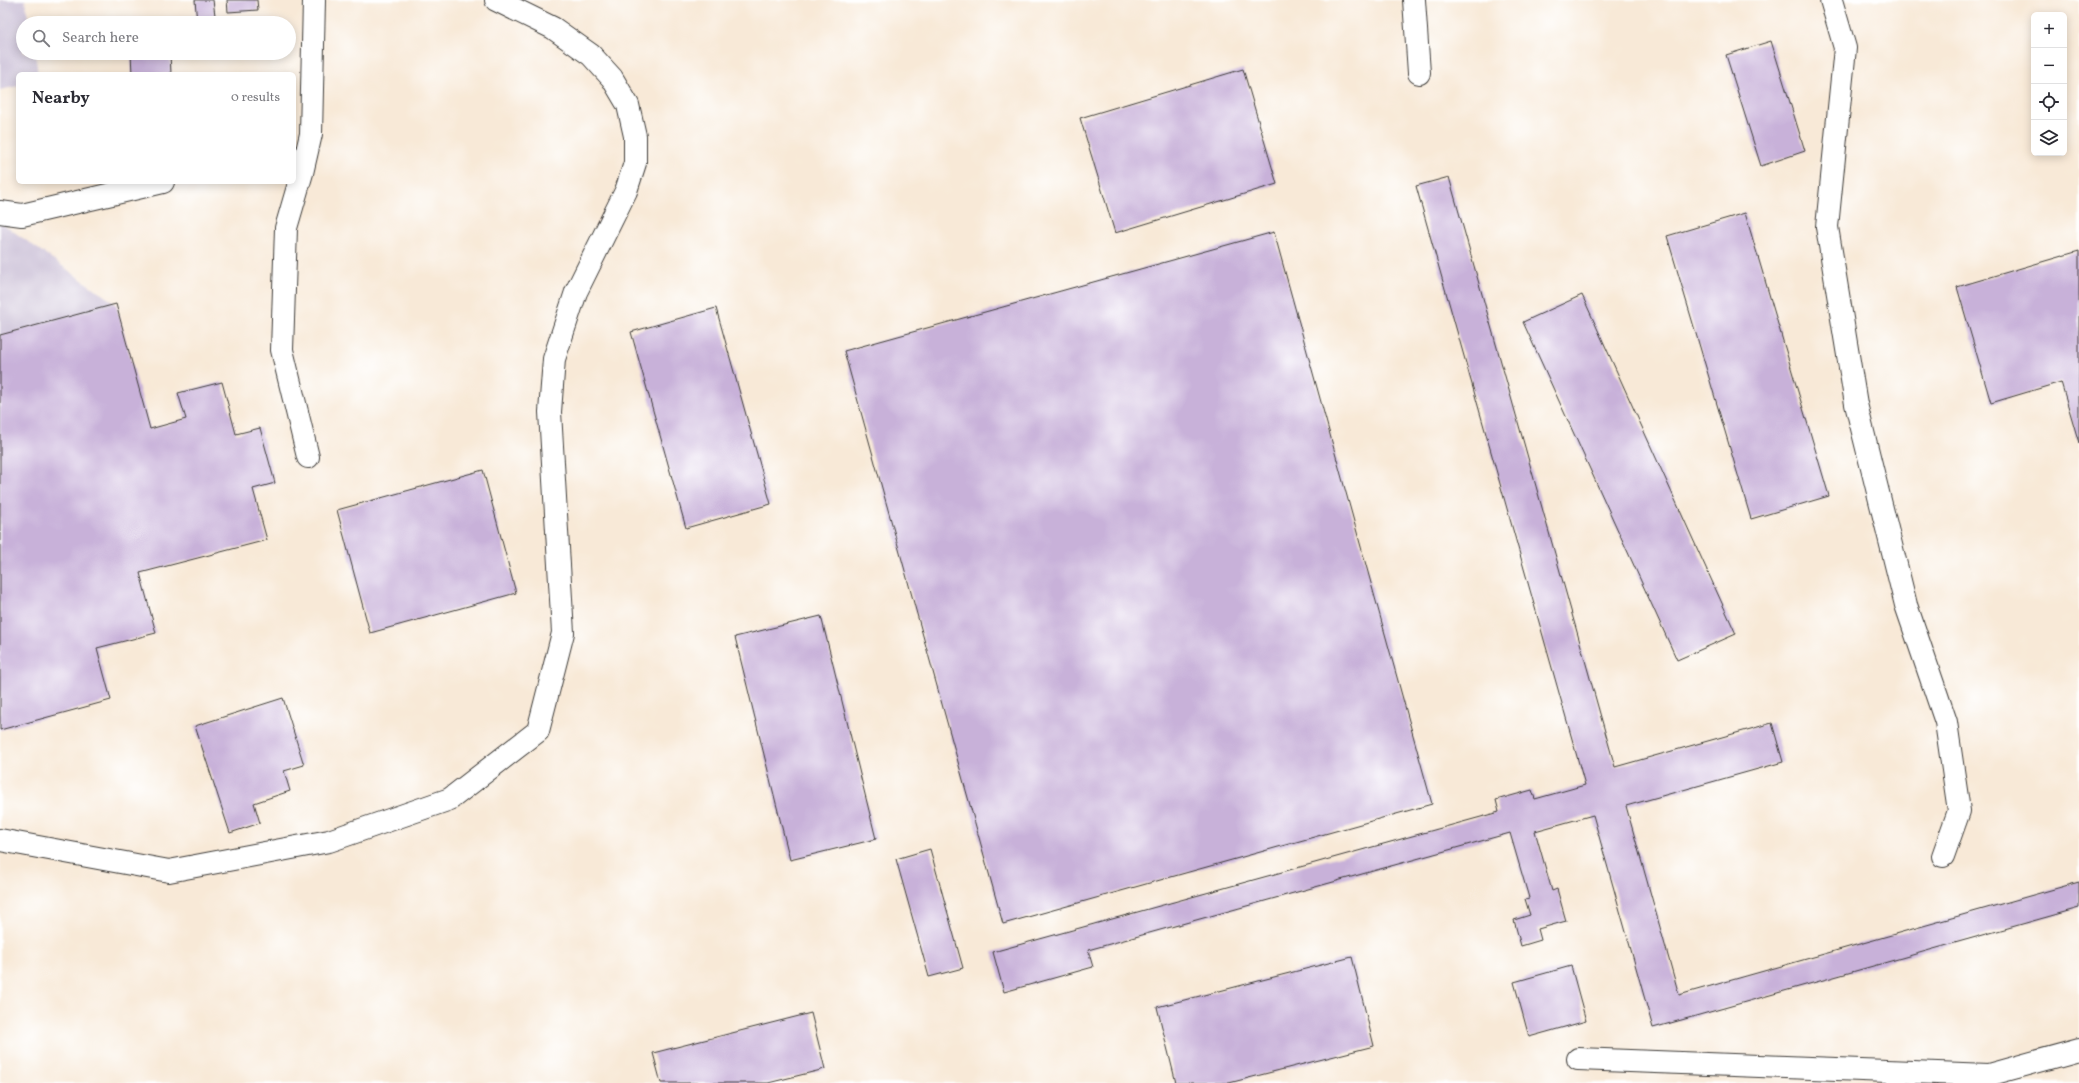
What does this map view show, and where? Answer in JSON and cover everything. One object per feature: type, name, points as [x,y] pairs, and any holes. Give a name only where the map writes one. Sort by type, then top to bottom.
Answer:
[{"type":"lane","points":[[298,172],[311,134],[314,0]]},
{"type":"lane","points":[[0,840],[169,871],[329,841],[450,799],[538,731],[563,633],[550,412],[554,359],[576,292],[626,191],[635,163],[635,136],[628,105],[612,78],[591,54],[553,28],[496,0]]},
{"type":"lane","points":[[1414,0],[1419,73]]},
{"type":"lane","points":[[1831,0],[1845,48],[1827,227],[1856,404],[1906,605],[1946,722],[1959,811],[1943,856]]},
{"type":"lane","points":[[0,212],[22,215],[154,184]]},
{"type":"lane","points":[[295,184],[286,228],[282,350],[308,457]]},
{"type":"lane","points":[[1578,1059],[1988,1075],[2079,1050]]},
{"type":"shaded area","points":[[0,0],[25,0],[28,16],[16,16],[16,60],[36,60],[38,72],[16,72],[16,86],[0,90]]},
{"type":"shaded area","points":[[0,222],[116,304],[0,335]]},
{"type":"building","points":[[195,0],[213,0],[215,16],[196,16]]},
{"type":"building","points":[[227,0],[257,0],[258,10],[228,12]]},
{"type":"building","points":[[1771,41],[1805,151],[1761,166],[1726,55]]},
{"type":"building","points":[[131,60],[170,60],[171,72],[132,72]]},
{"type":"building","points":[[1243,69],[1277,184],[1115,233],[1080,118]]},
{"type":"building","points":[[1449,177],[1615,767],[1772,723],[1783,762],[1626,806],[1679,995],[2079,882],[2079,908],[1653,1028],[1593,815],[1535,831],[1552,891],[1557,889],[1566,921],[1538,929],[1541,940],[1521,946],[1514,920],[1530,915],[1525,899],[1529,898],[1510,833],[1088,950],[1093,967],[1004,992],[993,952],[1499,812],[1496,800],[1532,790],[1535,799],[1585,785],[1416,186]]},
{"type":"building","points":[[1745,213],[1829,496],[1751,519],[1667,236]]},
{"type":"building","points":[[1274,232],[1432,804],[1003,924],[844,351]]},
{"type":"building","points":[[2079,251],[2079,443],[2061,382],[1991,403],[1957,287]]},
{"type":"building","points":[[1582,295],[1736,634],[1677,660],[1523,322]]},
{"type":"building","points":[[116,304],[150,429],[186,419],[178,393],[222,382],[236,434],[260,428],[275,483],[253,489],[267,540],[140,573],[156,633],[97,648],[111,700],[0,730],[0,335]]},
{"type":"building","points":[[716,308],[771,504],[686,528],[631,332]]},
{"type":"building","points":[[483,470],[516,593],[370,633],[337,510]]},
{"type":"building","points":[[821,616],[876,839],[790,860],[735,637]]},
{"type":"building","points":[[283,698],[304,765],[284,771],[290,791],[254,803],[260,823],[230,833],[195,726]]},
{"type":"building","points":[[930,849],[963,968],[929,977],[896,859]]},
{"type":"building","points":[[1352,957],[1374,1046],[1229,1083],[1176,1083],[1157,1007]]},
{"type":"building","points":[[1571,966],[1586,1021],[1529,1037],[1514,982]]},
{"type":"building","points":[[811,1013],[825,1069],[768,1083],[661,1083],[653,1053]]}]
